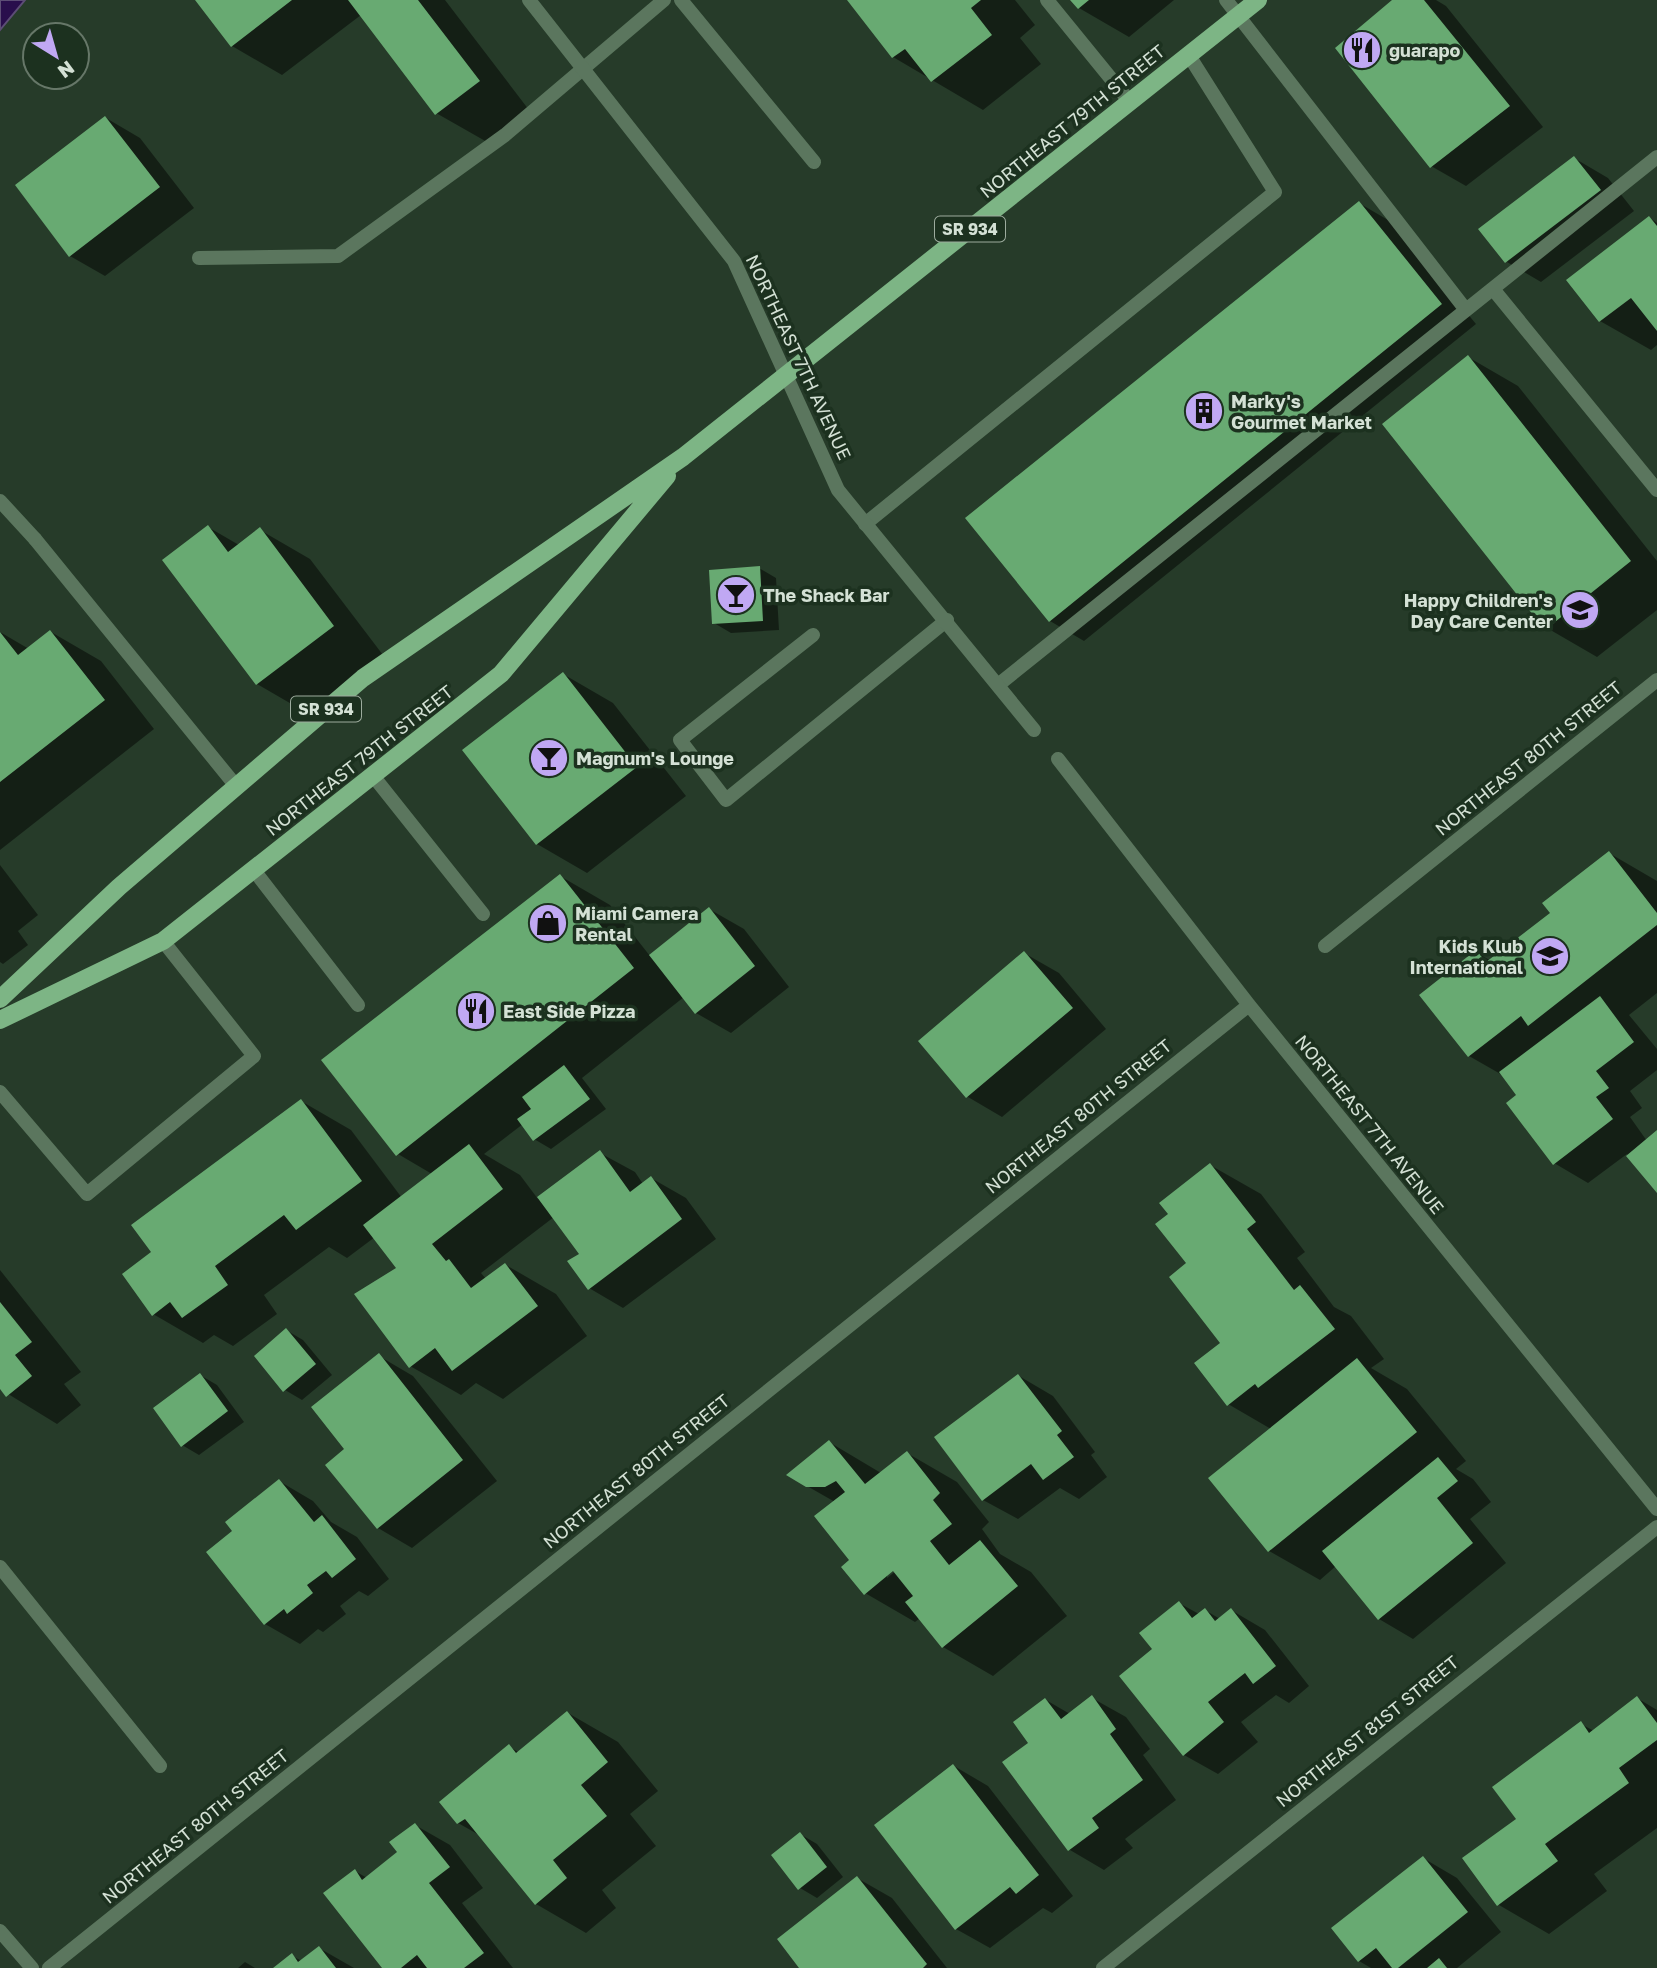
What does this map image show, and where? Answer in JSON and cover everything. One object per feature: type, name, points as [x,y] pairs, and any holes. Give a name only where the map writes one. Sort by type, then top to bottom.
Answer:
[{"type":"main road","name":"NORTHEAST 79TH STREET","points":[[0,999],[119,887],[363,678],[683,457],[1258,0]]},
{"type":"main road","name":"NORTHEAST 79TH STREET","points":[[0,1020],[163,941],[374,777],[501,674],[683,457]]},
{"type":"street","name":"NORTHEAST 7TH AVENUE","points":[[529,0],[734,261],[838,490],[947,620],[1034,730]]},
{"type":"street","points":[[199,258],[338,256],[505,135],[664,0]]},
{"type":"street","points":[[681,0],[814,162]]},
{"type":"street","points":[[1047,0],[1130,102]]},
{"type":"street","points":[[1226,0],[1466,310]]},
{"type":"street","points":[[865,524],[1275,192],[1188,54]]},
{"type":"street","points":[[998,685],[1657,157]]},
{"type":"street","points":[[1493,289],[1657,490]]},
{"type":"street","points":[[0,501],[35,539],[236,786]]},
{"type":"street","points":[[813,635],[680,740],[726,800],[947,620]]},
{"type":"street","name":"NORTHEAST 80TH STREET","points":[[1325,946],[1657,680]]},
{"type":"street","name":"NORTHEAST 7TH AVENUE","points":[[1058,759],[1249,1005],[1657,1509]]},
{"type":"street","points":[[374,777],[483,914]]},
{"type":"street","points":[[253,869],[358,1005]]},
{"type":"street","points":[[0,1092],[87,1194],[254,1056],[163,941]]},
{"type":"street","name":"NORTHEAST 80TH STREET","points":[[49,1968],[1249,1005]]},
{"type":"street","name":"NORTHEAST 81ST STREET","points":[[1103,1968],[1657,1527]]},
{"type":"street","points":[[0,1567],[160,1766]]},
{"type":"street","points":[[0,1931],[32,1968]]},
{"type":"shaded area","points":[[0,0],[25,0],[0,30]]},
{"type":"building","points":[[195,0],[292,0],[231,47]]},
{"type":"building","points":[[348,0],[418,0],[480,81],[435,115]]},
{"type":"building","points":[[847,0],[981,0],[971,8],[992,35],[931,82],[905,49],[892,58]]},
{"type":"building","points":[[1070,0],[1089,0],[1078,9]]},
{"type":"building","points":[[1392,0],[1424,0],[1510,106],[1430,168],[1335,48]]},
{"type":"building","points":[[105,116],[160,187],[69,257],[15,185]]},
{"type":"building","points":[[1574,156],[1601,190],[1505,263],[1478,229]]},
{"type":"building","name":"Marky's Gourmet Market","points":[[1359,201],[1442,304],[1049,622],[965,518]]},
{"type":"building","points":[[1649,216],[1657,226],[1657,331],[1631,298],[1599,322],[1566,280]]},
{"type":"building","points":[[1468,355],[1631,561],[1545,630],[1382,424]]},
{"type":"building","points":[[208,525],[228,552],[260,527],[334,626],[256,685],[162,560]]},
{"type":"building","name":"The Shack Bar","points":[[760,566],[763,621],[712,624],[709,570]]},
{"type":"building","points":[[50,630],[105,700],[0,782],[0,632],[18,655]]},
{"type":"building","name":"Magnum's Lounge","points":[[563,672],[637,767],[536,845],[462,750]]},
{"type":"building","points":[[1609,851],[1657,913],[1657,925],[1528,1026],[1521,1016],[1468,1057],[1419,995],[1476,950],[1486,962],[1550,913],[1542,903]]},
{"type":"building","points":[[560,874],[634,968],[396,1156],[321,1060]]},
{"type":"building","points":[[709,907],[755,966],[695,1014],[649,955]]},
{"type":"building","points":[[1024,951],[1073,1008],[966,1098],[918,1041]]},
{"type":"building","points":[[1600,996],[1634,1042],[1596,1071],[1609,1088],[1596,1097],[1613,1119],[1553,1165],[1506,1103],[1516,1095],[1499,1072]]},
{"type":"building","points":[[564,1065],[590,1099],[533,1141],[517,1119],[531,1109],[522,1097]]},
{"type":"building","points":[[301,1099],[362,1181],[296,1230],[284,1215],[215,1266],[228,1285],[182,1318],[170,1302],[152,1316],[122,1274],[151,1252],[131,1225]]},
{"type":"building","points":[[1657,1130],[1657,1193],[1626,1156]]},
{"type":"building","points":[[469,1144],[503,1189],[432,1244],[446,1261],[449,1259],[471,1288],[505,1263],[538,1306],[452,1371],[435,1348],[409,1368],[354,1294],[396,1268],[363,1225]]},
{"type":"building","points":[[600,1150],[630,1192],[651,1176],[682,1219],[588,1290],[567,1261],[579,1254],[537,1197]]},
{"type":"building","points":[[1210,1163],[1256,1222],[1247,1229],[1294,1290],[1300,1285],[1335,1329],[1258,1388],[1255,1384],[1227,1406],[1194,1363],[1220,1343],[1169,1277],[1186,1263],[1155,1224],[1168,1214],[1159,1203]]},
{"type":"building","points":[[0,1302],[32,1342],[15,1355],[32,1376],[6,1397],[0,1389]]},
{"type":"building","points":[[286,1328],[316,1364],[283,1392],[254,1356]]},
{"type":"building","points":[[379,1353],[463,1460],[377,1529],[325,1465],[344,1449],[311,1407]]},
{"type":"building","points":[[1357,1358],[1417,1432],[1268,1552],[1208,1478]]},
{"type":"building","points":[[200,1373],[228,1411],[181,1447],[153,1408]]},
{"type":"building","points":[[1018,1374],[1062,1431],[1057,1435],[1074,1457],[1043,1480],[1031,1464],[982,1501],[934,1437]]},
{"type":"building","points":[[829,1440],[865,1484],[907,1451],[940,1493],[933,1500],[952,1524],[930,1541],[949,1565],[980,1540],[1018,1586],[942,1648],[905,1602],[913,1596],[893,1571],[864,1595],[841,1567],[849,1560],[814,1516],[845,1492],[836,1481],[825,1487],[806,1487],[786,1475]]},
{"type":"building","points":[[1438,1457],[1458,1481],[1437,1498],[1473,1543],[1378,1620],[1322,1551]]},
{"type":"building","points":[[279,1479],[314,1522],[322,1515],[356,1559],[332,1578],[326,1571],[307,1585],[313,1593],[287,1614],[284,1609],[264,1625],[206,1552],[232,1531],[225,1522]]},
{"type":"building","points":[[1179,1601],[1192,1618],[1205,1608],[1215,1621],[1231,1608],[1276,1666],[1253,1684],[1245,1673],[1208,1702],[1224,1722],[1183,1756],[1119,1676],[1152,1649],[1139,1633]]},
{"type":"building","points":[[1092,1695],[1116,1729],[1110,1734],[1143,1780],[1092,1818],[1099,1828],[1068,1851],[1002,1762],[1028,1743],[1013,1722],[1045,1698],[1061,1719]]},
{"type":"building","points":[[1637,1696],[1657,1723],[1657,1740],[1619,1768],[1629,1783],[1545,1844],[1558,1861],[1497,1906],[1462,1858],[1516,1819],[1492,1787],[1581,1721],[1589,1733]]},
{"type":"building","points":[[567,1711],[608,1762],[581,1785],[607,1816],[553,1860],[567,1878],[535,1905],[465,1819],[457,1824],[439,1802],[509,1744],[516,1753]]},
{"type":"building","points":[[953,1764],[1039,1875],[1016,1894],[1010,1887],[955,1930],[874,1825]]},
{"type":"building","points":[[415,1823],[450,1867],[429,1883],[484,1953],[464,1968],[427,1968],[417,1955],[401,1968],[382,1968],[323,1893],[355,1869],[362,1880],[397,1852],[389,1842]]},
{"type":"building","points":[[800,1832],[827,1867],[798,1890],[771,1855]]},
{"type":"building","points":[[1423,1856],[1468,1912],[1398,1968],[1392,1968],[1376,1948],[1358,1962],[1331,1928]]},
{"type":"building","points":[[857,1876],[927,1964],[923,1968],[799,1968],[777,1939]]},
{"type":"building","points":[[319,1946],[336,1968],[273,1968],[292,1953],[298,1962]]},
{"type":"building","points":[[1439,1958],[1447,1968],[1427,1968]]},
{"type":"place","name":"guarapo","points":[[1362,50]]},
{"type":"place","name":"Marky's Gourmet Market","points":[[1204,411]]},
{"type":"place","name":"The Shack Bar","points":[[736,595]]},
{"type":"place","name":"Happy Children's Day Care Center","points":[[1580,610]]},
{"type":"place","name":"Magnum's Lounge","points":[[549,758]]},
{"type":"place","name":"Miami Camera Rental","points":[[548,923]]},
{"type":"place","name":"Kids Klub International","points":[[1550,956]]},
{"type":"place","name":"East Side Pizza","points":[[476,1011]]}]
